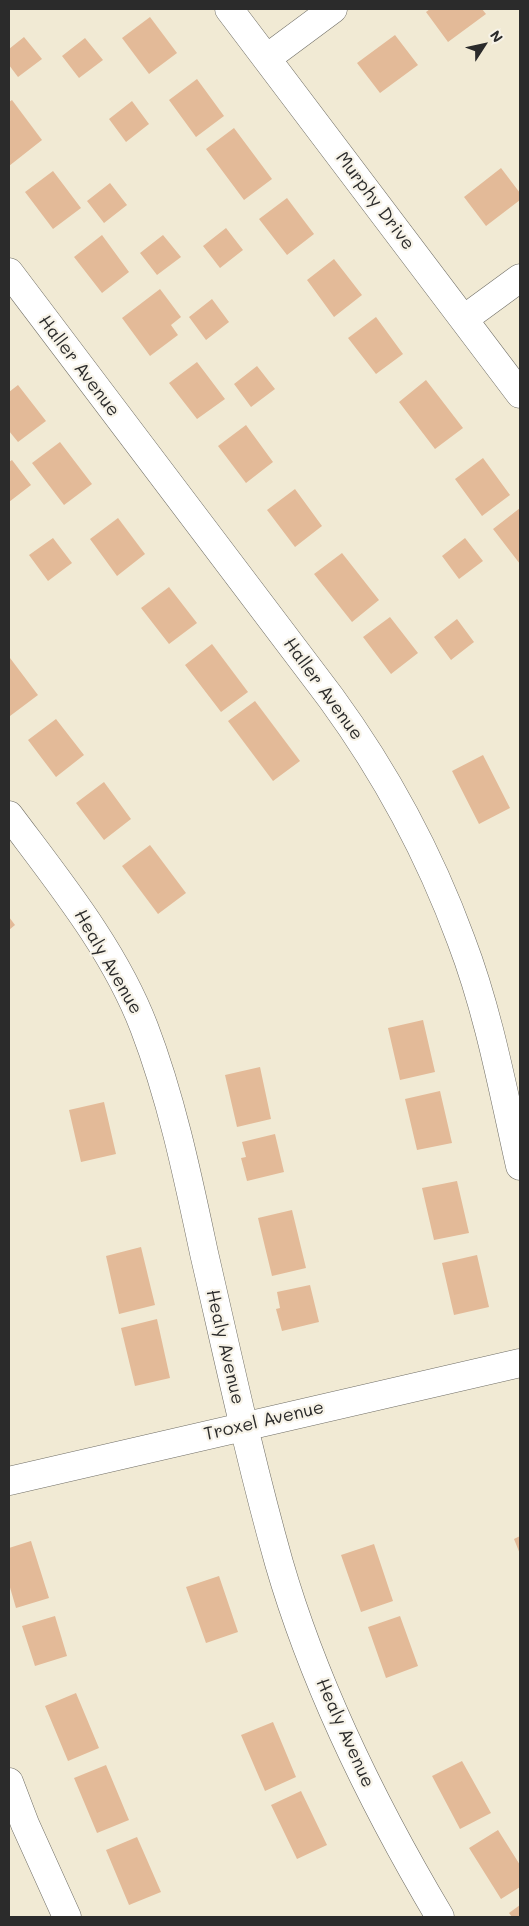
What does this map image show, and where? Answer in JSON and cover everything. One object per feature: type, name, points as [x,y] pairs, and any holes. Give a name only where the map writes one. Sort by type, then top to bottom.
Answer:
[{"type":"street","name":"Murphy Drive","points":[[229,9],[520,394]]},
{"type":"street","points":[[267,58],[333,9]]},
{"type":"street","name":"Haller Avenue","points":[[9,272],[331,698],[360,738],[389,786],[430,867],[462,940],[481,999],[520,1166]]},
{"type":"street","points":[[464,319],[520,278]]},
{"type":"street","name":"Healy Avenue","points":[[9,815],[93,930],[120,977],[144,1026],[162,1082],[187,1176],[243,1426],[280,1565],[316,1666],[363,1777],[440,1917]]},
{"type":"street","name":"Troxel Avenue","points":[[9,1481],[520,1362]]},
{"type":"street","points":[[9,1782],[25,1824],[67,1917]]},
{"type":"building","points":[[430,9],[482,9],[486,14],[448,42],[426,12]]},
{"type":"building","points":[[150,17],[177,53],[149,74],[122,38]]},
{"type":"building","points":[[395,35],[418,65],[380,93],[357,63]]},
{"type":"building","points":[[24,37],[42,59],[18,77],[9,65],[9,49]]},
{"type":"building","points":[[85,38],[103,60],[79,78],[62,56]]},
{"type":"building","points":[[197,79],[224,116],[196,137],[169,100]]},
{"type":"building","points":[[12,100],[42,140],[9,166],[9,102]]},
{"type":"building","points":[[132,101],[149,124],[126,142],[109,119]]},
{"type":"building","points":[[234,128],[272,179],[244,200],[206,149]]},
{"type":"building","points":[[501,168],[520,193],[520,200],[486,226],[464,197]]},
{"type":"building","points":[[53,171],[81,208],[53,229],[25,192]]},
{"type":"building","points":[[110,183],[127,205],[104,223],[87,201]]},
{"type":"building","points":[[287,198],[314,234],[287,255],[259,219]]},
{"type":"building","points":[[226,228],[243,250],[220,268],[203,246]]},
{"type":"building","points":[[102,235],[129,272],[102,293],[74,257]]},
{"type":"building","points":[[163,235],[181,257],[157,275],[140,253]]},
{"type":"building","points":[[334,259],[362,295],[334,317],[307,280]]},
{"type":"building","points":[[160,289],[181,317],[171,325],[178,335],[150,356],[122,318]]},
{"type":"building","points":[[212,299],[229,322],[206,340],[189,317]]},
{"type":"building","points":[[376,317],[403,354],[376,374],[348,338]]},
{"type":"building","points":[[197,362],[225,399],[197,419],[169,383]]},
{"type":"building","points":[[257,366],[275,389],[251,407],[234,384]]},
{"type":"building","points":[[426,380],[463,428],[435,449],[399,402]]},
{"type":"building","points":[[18,385],[46,421],[18,442],[9,431],[9,392]]},
{"type":"building","points":[[246,425],[273,462],[246,483],[218,446]]},
{"type":"building","points":[[60,442],[92,484],[64,505],[32,463]]},
{"type":"building","points":[[483,458],[510,495],[482,516],[455,479]]},
{"type":"building","points":[[12,460],[31,485],[9,502],[9,462]]},
{"type":"building","points":[[295,489],[322,526],[295,547],[267,510]]},
{"type":"building","points":[[520,508],[520,564],[493,529]]},
{"type":"building","points":[[118,518],[145,554],[117,576],[90,539]]},
{"type":"building","points":[[53,538],[72,563],[48,581],[29,555]]},
{"type":"building","points":[[465,538],[483,561],[459,579],[442,556]]},
{"type":"building","points":[[342,553],[379,600],[352,622],[314,574]]},
{"type":"building","points":[[169,587],[197,623],[169,644],[141,608]]},
{"type":"building","points":[[390,617],[418,653],[391,674],[363,637]]},
{"type":"building","points":[[457,619],[474,642],[451,660],[434,637]]},
{"type":"building","points":[[212,644],[248,692],[221,712],[185,665]]},
{"type":"building","points":[[10,658],[38,695],[10,716],[9,660]]},
{"type":"building","points":[[255,701],[300,761],[273,781],[228,721]]},
{"type":"building","points":[[56,719],[84,755],[56,777],[28,740]]},
{"type":"building","points":[[483,755],[510,808],[479,824],[452,771]]},
{"type":"building","points":[[104,782],[131,819],[104,840],[76,803]]},
{"type":"building","points":[[150,845],[186,893],[158,914],[122,866]]},
{"type":"building","points":[[9,917],[15,925],[9,930]]},
{"type":"building","points":[[423,1020],[435,1072],[400,1080],[388,1028]]},
{"type":"building","points":[[260,1067],[271,1119],[237,1127],[225,1075]]},
{"type":"building","points":[[440,1091],[452,1143],[417,1150],[405,1099]]},
{"type":"building","points":[[104,1102],[116,1154],[81,1162],[69,1110]]},
{"type":"building","points":[[275,1134],[284,1172],[247,1181],[241,1158],[246,1157],[242,1142]]},
{"type":"building","points":[[457,1181],[469,1233],[434,1240],[422,1188]]},
{"type":"building","points":[[292,1210],[306,1268],[272,1276],[258,1218]]},
{"type":"building","points":[[141,1247],[155,1305],[119,1314],[106,1256]]},
{"type":"building","points":[[477,1255],[489,1307],[454,1315],[442,1263]]},
{"type":"building","points":[[310,1285],[319,1322],[282,1331],[276,1309],[280,1308],[277,1292]]},
{"type":"building","points":[[157,1319],[170,1378],[135,1386],[121,1328]]},
{"type":"building","points":[[520,1536],[520,1554],[514,1539]]},
{"type":"building","points":[[31,1541],[49,1598],[16,1608],[9,1584],[9,1548]]},
{"type":"building","points":[[374,1544],[393,1601],[361,1612],[341,1555]]},
{"type":"building","points":[[219,1576],[238,1632],[206,1643],[186,1587]]},
{"type":"building","points":[[55,1616],[67,1656],[35,1666],[22,1626]]},
{"type":"building","points":[[400,1616],[418,1666],[386,1678],[368,1627]]},
{"type":"building","points":[[76,1693],[99,1748],[68,1761],[45,1706]]},
{"type":"building","points":[[273,1722],[296,1777],[265,1791],[241,1735]]},
{"type":"building","points":[[462,1761],[491,1813],[460,1829],[432,1776]]},
{"type":"building","points":[[106,1765],[129,1820],[97,1833],[74,1778]]},
{"type":"building","points":[[301,1791],[327,1845],[297,1859],[271,1805]]},
{"type":"building","points":[[498,1830],[520,1865],[520,1887],[501,1899],[469,1848]]},
{"type":"building","points":[[137,1837],[161,1892],[129,1905],[106,1850]]},
{"type":"building","points":[[520,1905],[520,1917],[512,1917],[509,1913]]}]
